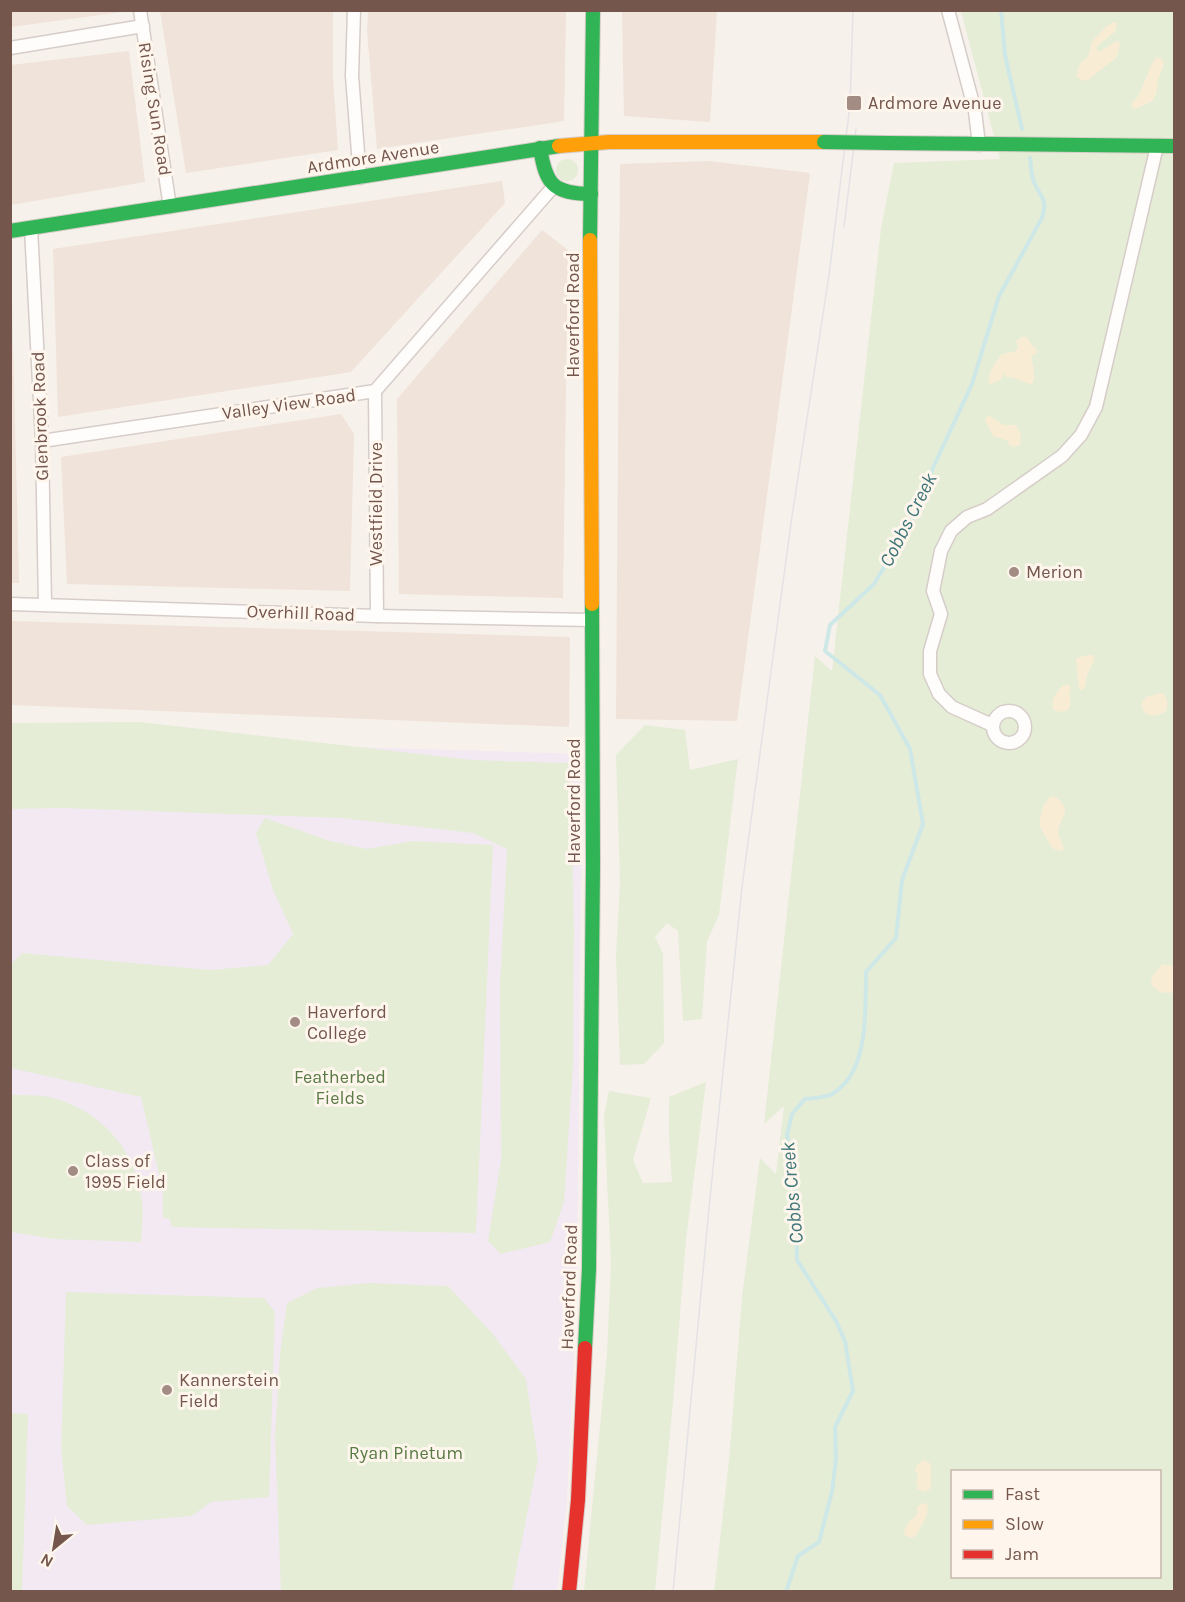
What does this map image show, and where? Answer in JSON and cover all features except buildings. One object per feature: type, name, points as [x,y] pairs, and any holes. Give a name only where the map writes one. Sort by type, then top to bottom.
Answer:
[{"type":"main road","name":"Haverford Road","points":[[569,1592],[578,1500],[589,1269],[593,865],[590,143],[593,10]]},
{"type":"main road","name":"Ardmore Avenue","points":[[10,231],[540,148],[590,143],[824,142],[1174,146]]},
{"type":"main road","points":[[540,148],[543,171],[553,187],[560,192],[591,194]]},
{"type":"street","name":"Rising Sun Road","points":[[140,10],[170,207]]},
{"type":"street","points":[[354,10],[352,76],[360,178]]},
{"type":"street","points":[[948,10],[975,111],[979,145]]},
{"type":"street","points":[[10,48],[143,26]]},
{"type":"street","points":[[992,724],[952,707],[939,694],[930,674],[930,651],[941,614],[933,591],[941,551],[951,531],[967,516],[987,510],[1062,456],[1081,435],[1096,407],[1156,146]]},
{"type":"street","name":"Valley View Road","points":[[42,441],[375,391],[553,187]]},
{"type":"street","name":"Glenbrook Road","points":[[31,228],[42,441],[45,605]]},
{"type":"street","name":"Westfield Drive","points":[[375,391],[377,616]]},
{"type":"street","name":"Overhill Road","points":[[10,604],[377,616],[592,620]]},
{"type":"shaded area","points":[[11,11],[122,12],[11,27]]},
{"type":"shaded area","points":[[160,11],[333,11],[333,77],[338,150],[186,173]]},
{"type":"shaded area","points":[[368,11],[566,11],[564,121],[377,149],[367,31]]},
{"type":"shaded area","points":[[622,11],[717,11],[710,122],[624,116]]},
{"type":"shaded area","points":[[129,51],[145,182],[11,205],[11,65]]},
{"type":"shaded area","points":[[709,161],[810,173],[737,721],[616,719],[620,164]]},
{"type":"shaded area","points":[[502,181],[505,203],[351,372],[58,417],[53,249]]},
{"type":"shaded area","points":[[542,230],[568,250],[563,598],[399,594],[397,399]]},
{"type":"shaded area","points":[[11,260],[19,583],[10,583]]},
{"type":"shaded area","points":[[341,414],[354,434],[350,591],[67,584],[61,457]]},
{"type":"shaded area","points":[[11,621],[570,637],[569,727],[11,705]]},
{"type":"shaded area","name":"Haverford College","points":[[11,737],[582,754],[577,1291],[567,1500],[557,1591],[11,1592]]},
{"type":"green space","points":[[961,11],[1174,11],[1174,1591],[714,1592],[729,1460],[742,1297],[760,1158],[776,1174],[784,1106],[764,1124],[815,656],[832,671],[881,228],[894,163],[1000,159]]},
{"type":"green space","points":[[567,159],[575,162],[578,170],[575,178],[567,181],[559,178],[556,170],[559,162]]},
{"type":"green space","points":[[140,722],[472,760],[568,763],[574,930],[573,1066],[564,1202],[550,1242],[501,1254],[488,1241],[501,1160],[500,984],[507,849],[473,833],[341,818],[63,808],[11,809],[11,723]]},
{"type":"green space","points":[[645,725],[685,730],[690,770],[738,759],[719,915],[707,941],[702,1019],[683,1021],[678,931],[667,923],[655,937],[663,954],[664,1043],[644,1064],[620,1065],[616,957],[620,882],[616,755]]},
{"type":"green space","name":"Featherbed Fields","points":[[265,818],[330,841],[367,849],[411,841],[493,845],[476,1233],[172,1227],[169,1218],[163,1218],[163,1191],[141,1097],[11,1068],[11,964],[22,953],[210,970],[268,965],[293,934],[273,890],[256,833]]},
{"type":"green space","points":[[706,1082],[686,1240],[655,1591],[584,1591],[607,1354],[611,1264],[604,1115],[609,1091],[651,1098],[633,1160],[643,1183],[672,1182],[669,1097]]},
{"type":"green space","name":"Class of 1995 Field","points":[[12,1095],[44,1096],[66,1102],[83,1110],[110,1132],[130,1161],[137,1178],[142,1207],[141,1242],[53,1239],[11,1232]]},
{"type":"green space","name":"Ryan Pinetum","points":[[369,1283],[448,1286],[492,1333],[526,1379],[538,1459],[512,1591],[281,1591],[275,1435],[280,1354],[287,1303],[317,1288]]},
{"type":"green space","name":"Kannerstein Field","points":[[66,1292],[264,1298],[275,1312],[269,1497],[211,1502],[192,1516],[87,1525],[67,1506],[61,1449]]},
{"type":"green space","points":[[11,1413],[28,1414],[22,1591],[11,1591]]},
{"type":"sand","points":[[1114,22],[1117,23],[1115,32],[1097,46],[1097,51],[1102,51],[1116,41],[1120,43],[1117,57],[1088,80],[1084,81],[1077,77],[1080,65],[1088,57],[1092,41]]},
{"type":"sand","points":[[1157,57],[1161,58],[1164,63],[1155,98],[1133,109],[1131,104],[1139,94]]},
{"type":"sand","points":[[1027,337],[1037,352],[1031,357],[1034,374],[1032,384],[1006,377],[1003,373],[1001,380],[989,384],[991,372],[997,361],[1002,354],[1014,352],[1018,348],[1016,341]]},
{"type":"sand","points":[[988,415],[1004,425],[1016,425],[1021,435],[1020,445],[1014,447],[1008,444],[1009,441],[993,436],[985,420]]},
{"type":"sand","points":[[1093,655],[1095,659],[1087,675],[1085,687],[1081,691],[1076,661],[1077,658]]},
{"type":"sand","points":[[1063,685],[1069,685],[1071,688],[1069,693],[1071,703],[1066,711],[1062,712],[1053,709],[1053,702]]},
{"type":"sand","points":[[1161,693],[1167,700],[1167,710],[1154,716],[1144,712],[1141,703],[1148,696]]},
{"type":"sand","points":[[1050,797],[1056,797],[1065,809],[1058,830],[1064,849],[1059,851],[1052,848],[1039,825],[1043,806]]},
{"type":"sand","points":[[1162,964],[1174,966],[1174,992],[1161,992],[1151,984],[1152,977]]},
{"type":"sand","points":[[924,1460],[931,1464],[931,1488],[925,1492],[917,1489],[918,1473],[915,1470],[917,1465]]},
{"type":"sand","points":[[922,1503],[927,1504],[926,1517],[916,1536],[911,1538],[905,1535],[904,1530],[916,1515],[917,1507]]},
{"type":"waterway","name":"Cobbs Creek","points":[[1001,10],[1005,55],[1022,129]]},
{"type":"waterway","name":"Cobbs Creek","points":[[786,1592],[798,1556],[819,1542],[832,1492],[836,1459],[835,1427],[853,1391],[845,1341],[836,1321],[797,1260],[795,1184],[787,1135],[792,1114],[805,1099],[832,1094],[844,1084],[853,1071],[863,1039],[866,972],[896,938],[902,880],[923,824],[910,749],[880,695],[825,651],[830,625],[874,584],[908,528],[972,384],[999,296],[1042,218],[1044,202],[1033,179],[1030,158]]},
{"type":"tram line","points":[[673,1592],[742,887],[791,523],[829,275],[850,105],[853,10]]},
{"type":"tram line","points":[[844,227],[856,129]]},
{"type":"traffic: fast","points":[[590,240],[593,10]]},
{"type":"traffic: fast","points":[[824,142],[887,143]]},
{"type":"traffic: fast","points":[[887,143],[1174,146]]},
{"type":"traffic: fast","points":[[10,231],[559,146]]},
{"type":"traffic: fast","points":[[540,148],[545,171],[554,185],[568,192],[591,194]]},
{"type":"traffic: fast","points":[[585,1348],[589,1269],[593,865],[592,604]]},
{"type":"traffic: slow","points":[[559,146],[609,142],[824,142]]},
{"type":"traffic: slow","points":[[590,240],[592,604]]},
{"type":"traffic: jam","points":[[569,1592],[578,1500],[585,1348]]},
{"type":"place","name":"Ardmore Avenue","points":[[854,103]]},
{"type":"place","name":"Merion","points":[[1014,572]]},
{"type":"place","name":"Haverford College","points":[[295,1022]]},
{"type":"place","name":"Class of 1995 Field","points":[[73,1171]]},
{"type":"place","name":"Kannerstein Field","points":[[167,1390]]}]
